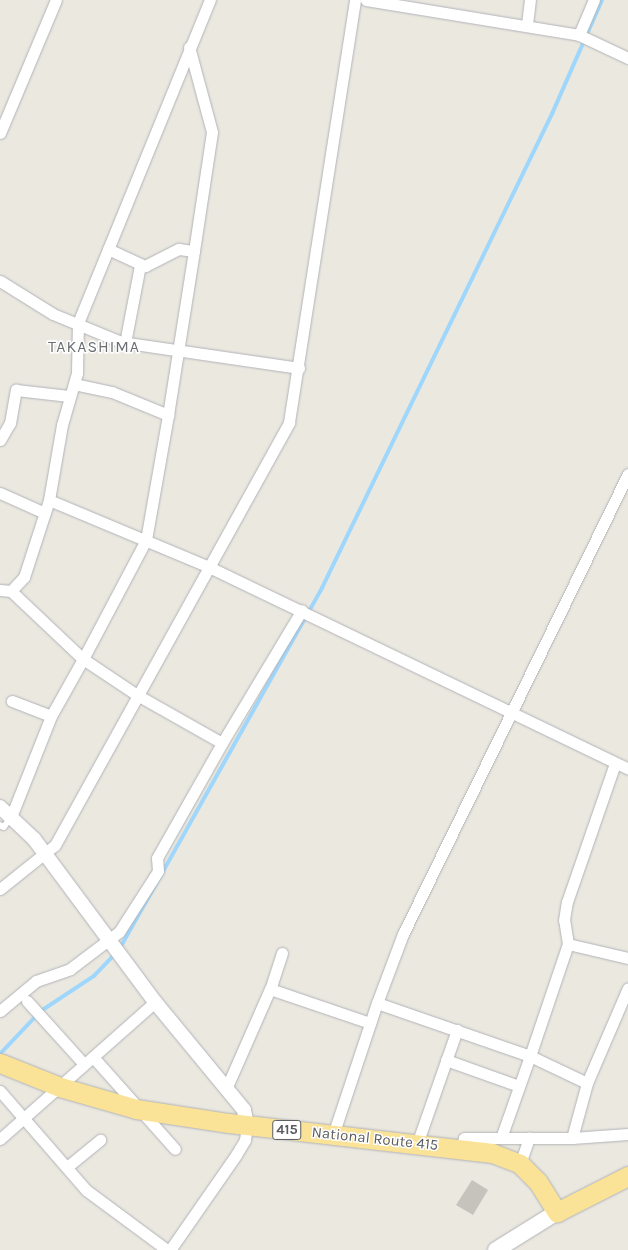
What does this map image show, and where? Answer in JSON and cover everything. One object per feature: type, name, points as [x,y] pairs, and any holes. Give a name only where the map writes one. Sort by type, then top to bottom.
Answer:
[{"type":"highway","name":"National Route 415","points":[[0,1063],[60,1087],[136,1109],[247,1125],[461,1148],[492,1153],[520,1164],[538,1182],[557,1212]]},
{"type":"highway","points":[[557,1212],[628,1176]]},
{"type":"main road","points":[[496,1250],[557,1212]]},
{"type":"street","points":[[0,133],[56,0]]},
{"type":"street","points":[[210,0],[189,47],[78,323],[74,384],[69,396],[49,500],[24,578],[6,590],[83,659],[137,695],[222,743]]},
{"type":"street","points":[[0,889],[45,855],[55,844],[137,695],[210,567],[289,422],[299,368],[355,0]]},
{"type":"street","points":[[366,0],[527,24],[580,35],[628,58]]},
{"type":"street","points":[[527,24],[530,0]]},
{"type":"street","points":[[580,35],[594,0]]},
{"type":"street","points":[[5,821],[51,716],[146,540],[168,415],[176,351],[194,251],[212,132],[189,47]]},
{"type":"street","points":[[108,249],[140,265],[158,262],[178,249],[194,251]]},
{"type":"street","points":[[126,342],[140,265]]},
{"type":"street","points":[[0,281],[53,314],[126,342],[176,351],[299,368]]},
{"type":"street","points":[[74,384],[112,392],[168,415]]},
{"type":"street","points":[[0,440],[10,423],[16,390],[69,396]]},
{"type":"street","points":[[333,1135],[370,1023],[403,934],[628,474]]},
{"type":"street","points":[[0,493],[45,513]]},
{"type":"street","points":[[49,500],[210,567],[302,610],[510,715],[628,769]]},
{"type":"street","points":[[0,1011],[36,981],[70,969],[92,955],[107,940],[119,932],[158,871],[157,858],[222,743],[302,610]]},
{"type":"street","points":[[12,701],[51,716]]},
{"type":"street","points":[[501,1138],[568,944],[564,920],[567,902],[615,763]]},
{"type":"street","points":[[0,807],[5,821],[45,855],[107,940],[155,1002],[244,1110],[247,1125],[245,1140],[236,1156],[169,1250],[86,1190],[25,1117],[0,1091]]},
{"type":"street","points":[[568,944],[628,958]]},
{"type":"street","points":[[226,1089],[270,989],[282,953]]},
{"type":"street","points":[[572,1138],[587,1082],[628,988]]},
{"type":"street","points":[[270,989],[370,1023]]},
{"type":"street","points":[[27,1001],[89,1061],[175,1149]]},
{"type":"street","points":[[0,1139],[155,1002]]},
{"type":"street","points":[[377,1003],[530,1056],[587,1082]]},
{"type":"street","points":[[417,1144],[457,1030]]},
{"type":"street","points":[[446,1060],[519,1086]]},
{"type":"street","points":[[461,1148],[464,1138],[572,1138],[628,1134]]},
{"type":"street","points":[[520,1164],[529,1138]]},
{"type":"street","points":[[67,1167],[100,1140]]},
{"type":"building","points":[[472,1180],[488,1190],[473,1215],[456,1205]]},
{"type":"waterway","points":[[119,950],[322,588],[552,114],[602,0]]},
{"type":"waterway","points":[[0,1054],[41,1011],[94,976],[115,954]]},
{"type":"district","name":"TAKASHIMA","points":[[94,347]]}]
